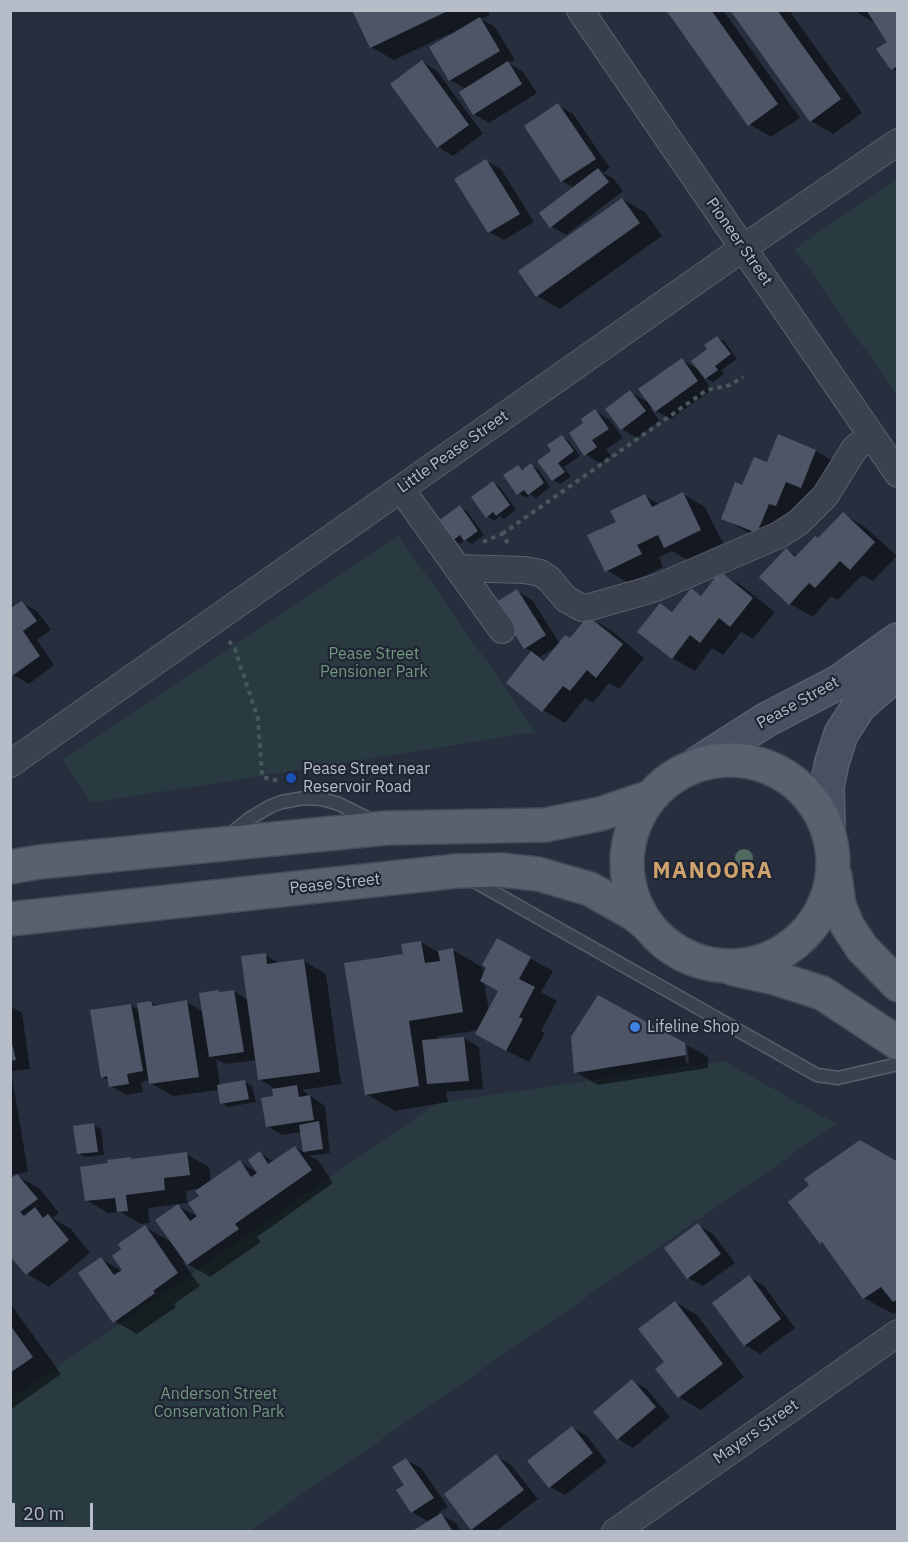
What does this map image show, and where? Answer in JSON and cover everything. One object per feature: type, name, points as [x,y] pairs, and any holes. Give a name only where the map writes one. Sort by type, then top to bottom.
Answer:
[{"type":"main road","points":[[886,967],[853,936],[843,919],[831,847],[814,803],[803,790],[777,771],[746,760],[713,760],[698,764],[676,774],[650,797],[635,820],[627,847],[626,861],[630,888],[634,902],[648,926],[666,944],[687,957],[775,978],[815,991],[897,1043]]},
{"type":"main road","points":[[20,861],[215,846],[386,828],[545,825],[591,816],[650,797]]},
{"type":"main road","points":[[712,964],[738,966],[775,956],[806,933],[821,912],[830,888],[831,847]]},
{"type":"main road","name":"Pease Street","points":[[10,919],[457,871],[509,870],[574,883],[605,896],[634,914],[648,926]]},
{"type":"street","name":"Pioneer Street","points":[[580,10],[897,474]]},
{"type":"street","name":"Little Pease Street","points":[[10,764],[897,142]]},
{"type":"street","points":[[457,568],[525,570],[540,573],[549,579],[566,599],[582,608],[656,588],[779,535],[799,522],[825,496],[855,448],[871,435]]},
{"type":"street","points":[[401,489],[502,630]]},
{"type":"street","name":"Pease Street","points":[[698,764],[766,720],[839,682],[897,640]]},
{"type":"street","name":"Pease Street","points":[[831,847],[827,786],[838,741],[846,724],[859,706],[897,672]]},
{"type":"street","name":"Mayers Street","points":[[615,1532],[897,1333]]},
{"type":"lane","points":[[457,871],[817,1075],[838,1078],[897,1064]]},
{"type":"path","points":[[502,534],[707,390],[730,385],[744,377]]},
{"type":"path","points":[[215,621],[235,649],[258,719],[262,777],[286,783]]},
{"type":"green space","points":[[897,178],[897,395],[795,249]]},
{"type":"green space","name":"Pease Street Pensioner Park","points":[[399,536],[536,732],[91,803],[62,759]]},
{"type":"green space","name":"Anderson Street Conservation Park","points":[[724,1061],[836,1124],[249,1531],[11,1531],[11,1399],[437,1103]]},
{"type":"building","points":[[356,10],[450,10],[370,48],[353,12]]},
{"type":"building","points":[[666,10],[711,10],[778,104],[748,126]]},
{"type":"building","points":[[730,10],[777,10],[841,99],[810,122]]},
{"type":"building","points":[[866,10],[898,10],[898,66],[891,70],[876,49],[887,42]]},
{"type":"building","points":[[480,17],[500,51],[449,81],[429,47]]},
{"type":"building","points":[[422,60],[469,125],[437,148],[390,84]]},
{"type":"building","points":[[508,61],[522,84],[473,115],[459,92]]},
{"type":"building","points":[[558,103],[596,159],[561,182],[524,126]]},
{"type":"building","points":[[486,159],[520,214],[488,233],[454,179]]},
{"type":"building","points":[[598,168],[609,182],[550,228],[539,213]]},
{"type":"building","points":[[622,198],[640,223],[536,297],[518,271]]},
{"type":"building","points":[[717,336],[731,354],[715,366],[718,370],[705,379],[691,361],[707,349],[704,345]]},
{"type":"building","points":[[682,358],[698,381],[655,412],[638,389]]},
{"type":"building","points":[[630,390],[646,411],[621,430],[605,409]]},
{"type":"building","points":[[595,409],[609,429],[592,440],[597,447],[584,456],[569,433],[583,423],[581,419]]},
{"type":"building","points":[[778,434],[816,450],[801,488],[786,482],[776,506],[769,504],[757,533],[721,519],[735,482],[742,485],[754,457],[767,462]]},
{"type":"building","points":[[562,435],[574,451],[558,463],[565,472],[552,481],[537,461],[551,451],[547,445]]},
{"type":"building","points":[[531,463],[544,483],[528,495],[524,490],[517,495],[503,475],[518,465],[522,470]]},
{"type":"building","points":[[493,481],[510,505],[496,516],[493,512],[486,518],[471,497]]},
{"type":"building","points":[[683,492],[701,530],[664,548],[658,535],[637,545],[642,554],[605,572],[587,535],[616,522],[610,511],[645,494],[652,507]]},
{"type":"building","points":[[460,505],[478,531],[464,541],[460,535],[452,541],[437,522]]},
{"type":"building","points":[[843,512],[875,542],[850,570],[840,561],[815,588],[809,583],[789,605],[759,577],[786,548],[795,557],[815,536],[818,538]]},
{"type":"building","points":[[720,571],[753,598],[730,627],[719,618],[700,643],[690,635],[672,659],[637,632],[660,603],[672,612],[691,588],[701,596]]},
{"type":"building","points":[[517,589],[546,635],[524,649],[495,603]]},
{"type":"building","points":[[22,601],[37,621],[23,631],[40,656],[12,676],[10,674],[10,608]]},
{"type":"building","points":[[588,616],[623,644],[596,678],[587,670],[570,691],[563,686],[542,712],[506,683],[531,651],[544,661],[565,635],[570,638]]},
{"type":"building","points":[[497,938],[531,957],[519,979],[535,987],[519,1017],[523,1019],[506,1051],[475,1034],[498,991],[480,981],[486,968],[482,965]]},
{"type":"building","points":[[421,941],[425,963],[440,961],[438,951],[453,948],[463,1012],[409,1021],[419,1086],[365,1095],[344,963],[403,954],[401,944]]},
{"type":"building","points":[[266,953],[267,964],[304,959],[320,1072],[258,1080],[241,956]]},
{"type":"building","points":[[219,990],[219,992],[234,990],[244,1052],[209,1057],[199,993]]},
{"type":"building","points":[[598,995],[685,1043],[686,1055],[574,1073],[571,1037]]},
{"type":"building","points":[[187,1000],[199,1077],[149,1084],[137,1003],[151,1001],[153,1006]]},
{"type":"building","points":[[131,1004],[143,1071],[127,1074],[129,1084],[109,1087],[107,1076],[101,1078],[90,1010]]},
{"type":"building","points":[[10,1036],[16,1060],[10,1061]]},
{"type":"building","points":[[464,1037],[469,1081],[427,1084],[422,1040]]},
{"type":"building","points":[[245,1080],[249,1099],[220,1104],[217,1085]]},
{"type":"building","points":[[297,1085],[299,1097],[310,1095],[314,1120],[266,1127],[261,1098],[273,1096],[272,1089]]},
{"type":"building","points":[[319,1121],[323,1149],[303,1152],[299,1125]]},
{"type":"building","points":[[94,1123],[98,1152],[77,1154],[73,1126]]},
{"type":"building","points":[[860,1140],[898,1162],[898,1299],[893,1302],[881,1287],[863,1299],[822,1242],[820,1244],[788,1202],[809,1185],[804,1179]]},
{"type":"building","points":[[295,1146],[312,1170],[235,1224],[239,1229],[187,1265],[155,1220],[178,1204],[190,1221],[197,1216],[188,1203],[199,1196],[195,1191],[240,1160],[251,1177],[257,1173],[248,1160],[260,1151],[268,1164]]},
{"type":"building","points":[[187,1152],[190,1175],[164,1178],[165,1190],[126,1195],[128,1211],[117,1212],[115,1198],[85,1201],[80,1167],[108,1163],[107,1160]]},
{"type":"building","points":[[17,1174],[38,1199],[20,1212],[24,1216],[35,1207],[43,1218],[48,1214],[69,1240],[26,1275],[10,1256],[10,1179]]},
{"type":"building","points":[[698,1223],[721,1254],[687,1279],[664,1248]]},
{"type":"building","points":[[145,1225],[178,1273],[153,1291],[155,1293],[113,1323],[78,1273],[101,1257],[114,1275],[122,1270],[112,1256],[121,1249],[118,1244]]},
{"type":"building","points":[[749,1275],[781,1319],[744,1346],[712,1303]]},
{"type":"building","points":[[675,1301],[723,1364],[678,1398],[655,1369],[664,1362],[638,1329]]},
{"type":"building","points":[[10,1325],[33,1357],[10,1373]]},
{"type":"building","points":[[632,1379],[656,1407],[617,1440],[593,1412]]},
{"type":"building","points":[[572,1426],[593,1453],[549,1488],[527,1461]]},
{"type":"building","points":[[496,1454],[524,1490],[471,1530],[444,1494]]},
{"type":"building","points":[[406,1458],[434,1498],[411,1513],[396,1490],[404,1485],[392,1467]]},
{"type":"building","points":[[441,1513],[453,1532],[411,1532]]},
{"type":"place","name":"Pease Street near Reservoir Road","points":[[291,778]]},
{"type":"place","name":"Lifeline Shop","points":[[635,1027]]},
{"type":"district","name":"MANOORA","points":[[713,872]]}]
